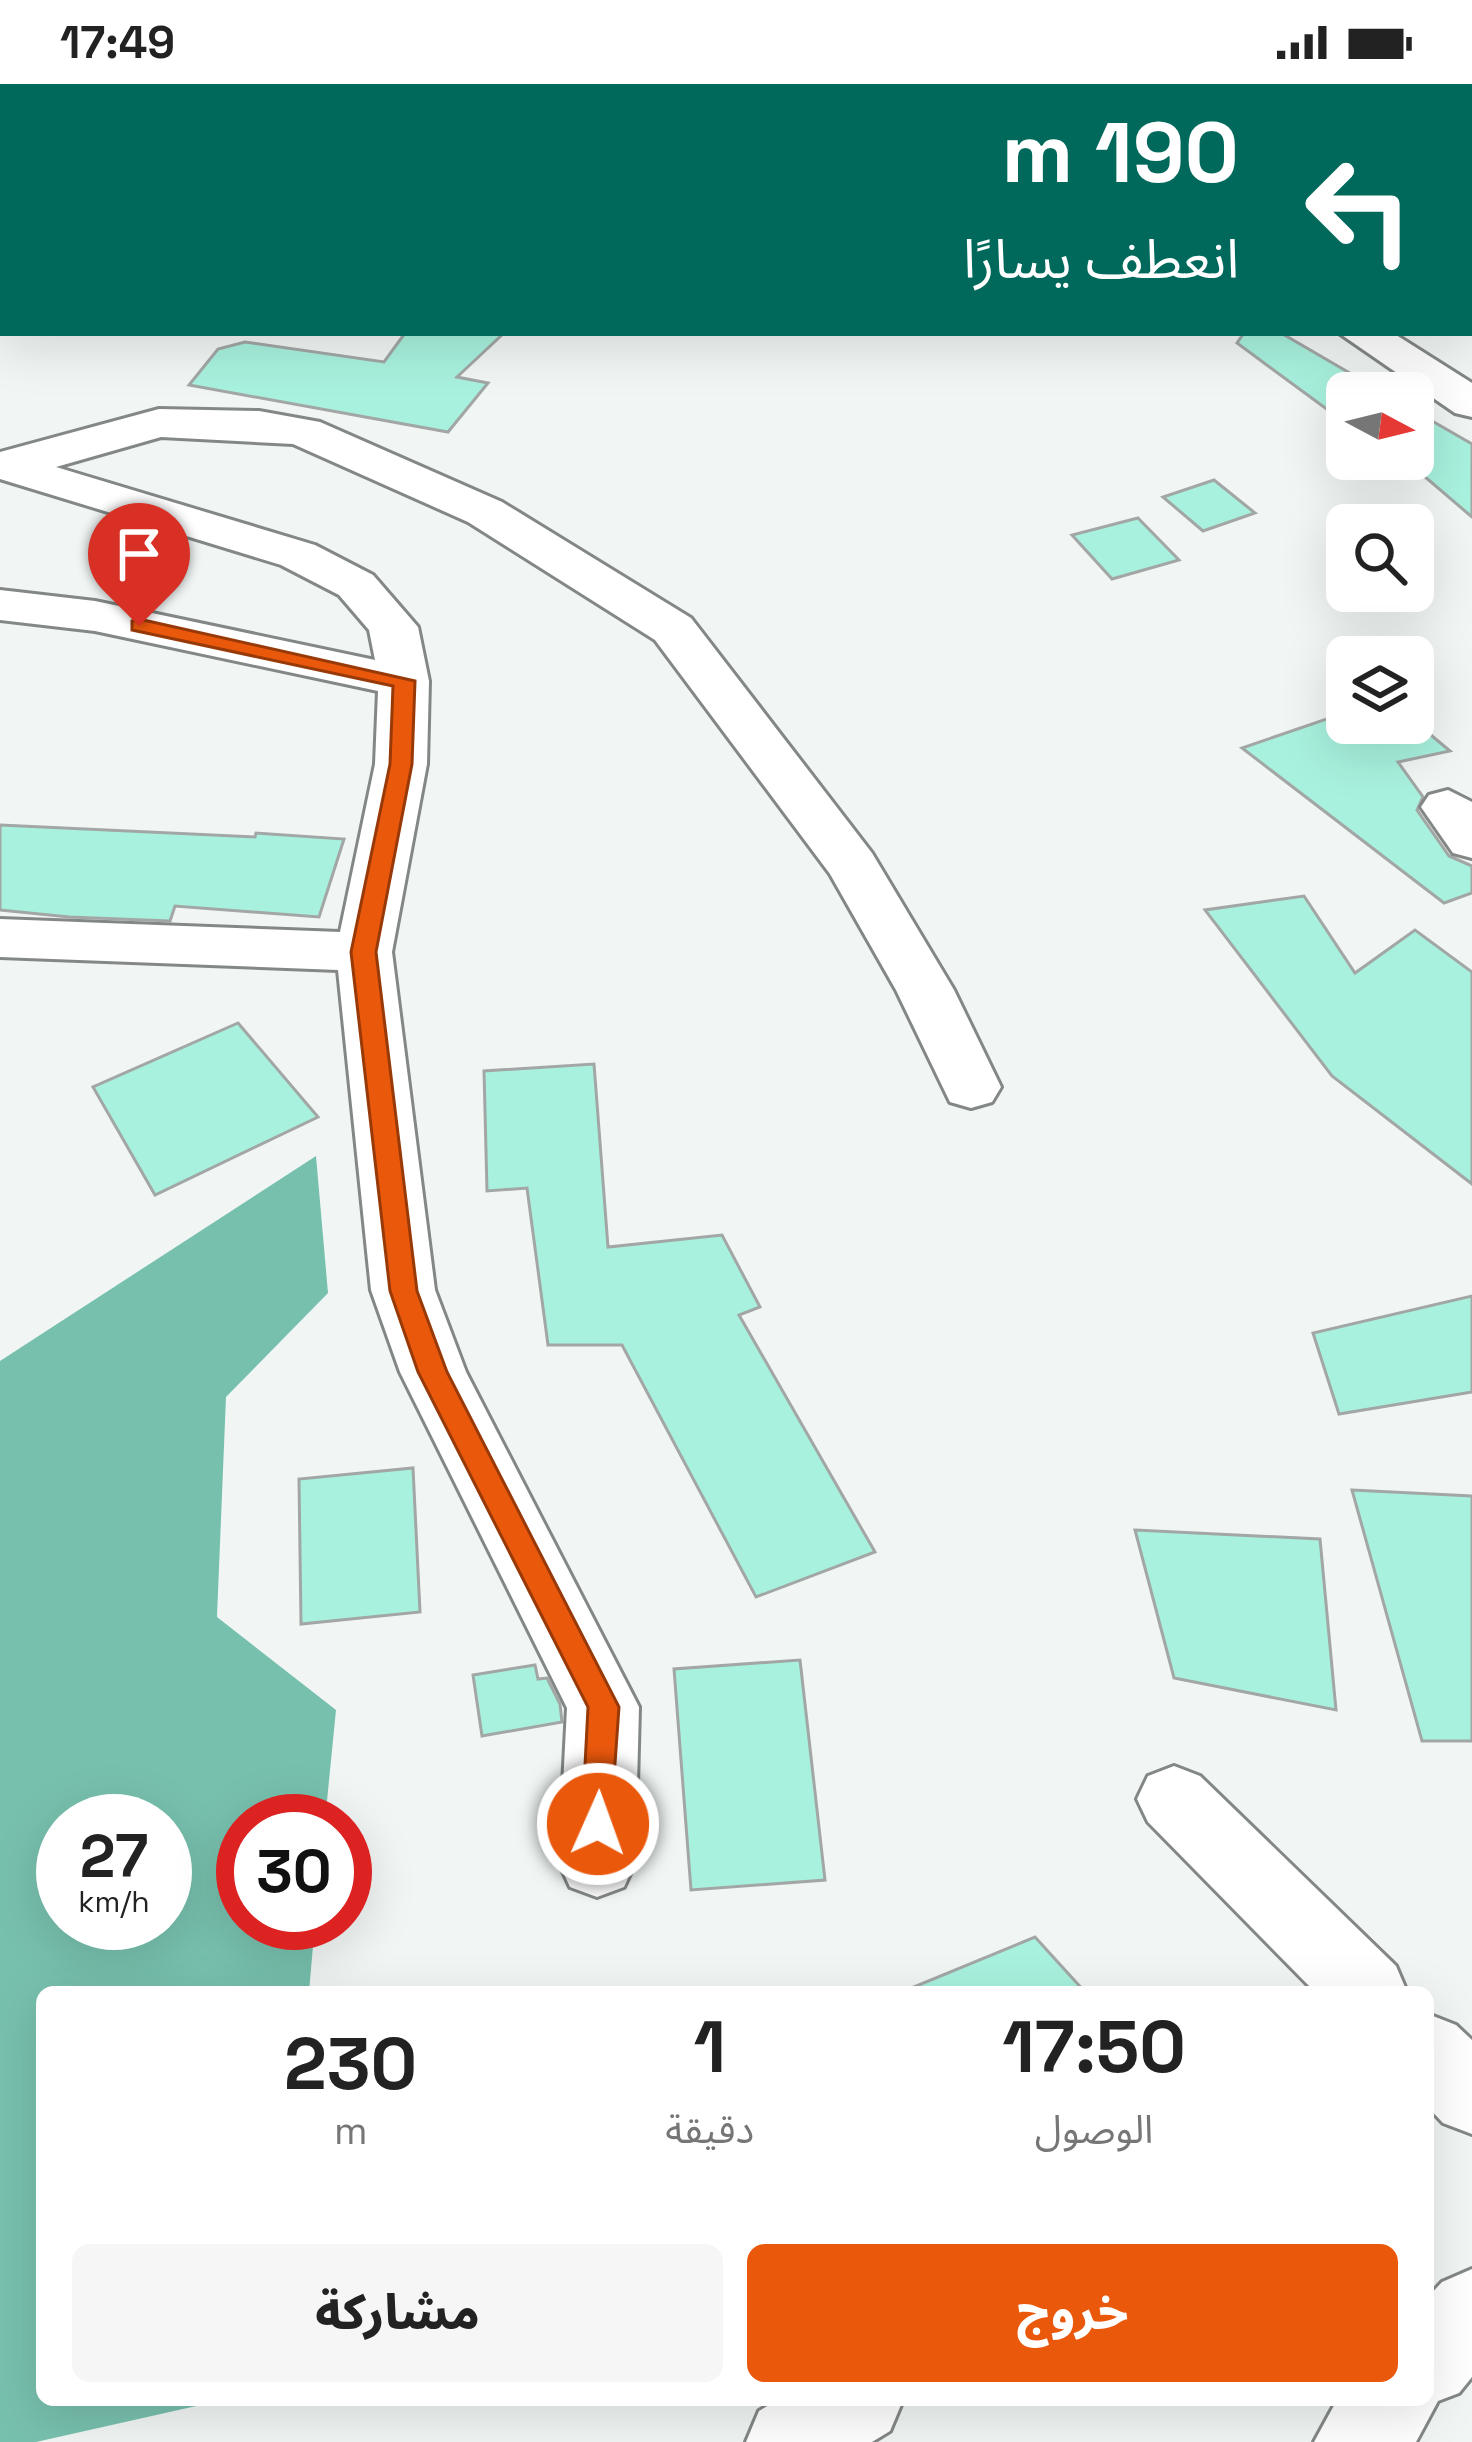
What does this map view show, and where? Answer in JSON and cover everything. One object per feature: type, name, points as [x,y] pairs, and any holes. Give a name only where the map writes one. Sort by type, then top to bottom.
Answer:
[{"type":"street","points":[[1367,336],[1472,403]]},
{"type":"street","points":[[4,465],[159,423],[206,422],[304,433],[485,512],[673,629],[853,866],[926,990],[971,1087]]},
{"type":"street","points":[[4,465],[298,556],[356,585],[393,626],[404,681],[401,764],[364,952],[404,1291],[433,1372],[603,1707],[597,1863]]},
{"type":"street","points":[[0,605],[95,616],[404,681]]},
{"type":"street","points":[[0,938],[364,952]]},
{"type":"street","points":[[1174,1799],[1362,1986]]},
{"type":"street","points":[[1434,2057],[1472,2095]]},
{"type":"street","points":[[1434,2360],[1472,2312]]},
{"type":"street","points":[[790,2442],[849,2406]]},
{"type":"green space","points":[[316,1156],[328,1293],[226,1397],[217,1617],[336,1710],[328,1794],[216,1794],[216,1950],[313,1950],[310,1986],[36,1986],[36,2406],[196,2406],[36,2442],[0,2442],[0,1361]]},
{"type":"building","points":[[403,336],[501,336],[457,377],[488,383],[448,432],[189,385],[218,349],[245,342],[384,362]]},
{"type":"building","points":[[1242,336],[1286,336],[1348,372],[1326,372],[1326,409],[1237,343]]},
{"type":"building","points":[[1434,422],[1472,444],[1472,517],[1429,480],[1434,480]]},
{"type":"building","points":[[1214,480],[1255,513],[1203,531],[1163,497]]},
{"type":"building","points":[[1138,518],[1179,560],[1112,579],[1072,535]]},
{"type":"building","points":[[1326,719],[1326,744],[1434,744],[1434,738],[1450,751],[1398,762],[1423,797],[1417,810],[1449,856],[1472,866],[1472,893],[1444,903],[1242,748]]},
{"type":"building","points":[[0,825],[344,839],[319,917],[175,906],[170,921],[69,917],[0,910]]},
{"type":"building","points":[[1304,896],[1355,973],[1415,930],[1472,972],[1472,1184],[1332,1076],[1205,910]]},
{"type":"building","points":[[238,1023],[318,1117],[155,1195],[93,1087]]},
{"type":"building","points":[[594,1064],[608,1247],[722,1235],[760,1307],[739,1315],[875,1552],[756,1597],[622,1345],[548,1345],[527,1188],[487,1191],[484,1071]]},
{"type":"building","points":[[1472,1296],[1472,1392],[1339,1414],[1313,1333]]},
{"type":"building","points":[[413,1468],[420,1612],[301,1624],[299,1479]]},
{"type":"building","points":[[1352,1490],[1472,1496],[1472,1741],[1422,1741]]},
{"type":"building","points":[[1135,1530],[1320,1539],[1336,1710],[1174,1678]]},
{"type":"building","points":[[800,1660],[825,1880],[691,1890],[674,1669]]},
{"type":"building","points":[[535,1665],[538,1679],[547,1678],[560,1704],[562,1722],[482,1736],[473,1675]]},
{"type":"building","points":[[1035,1937],[1080,1986],[916,1986]]},
{"type":"route","points":[[139,626],[404,681],[401,764],[384,871],[364,952],[404,1291],[433,1372],[603,1707],[598,1824]]}]
